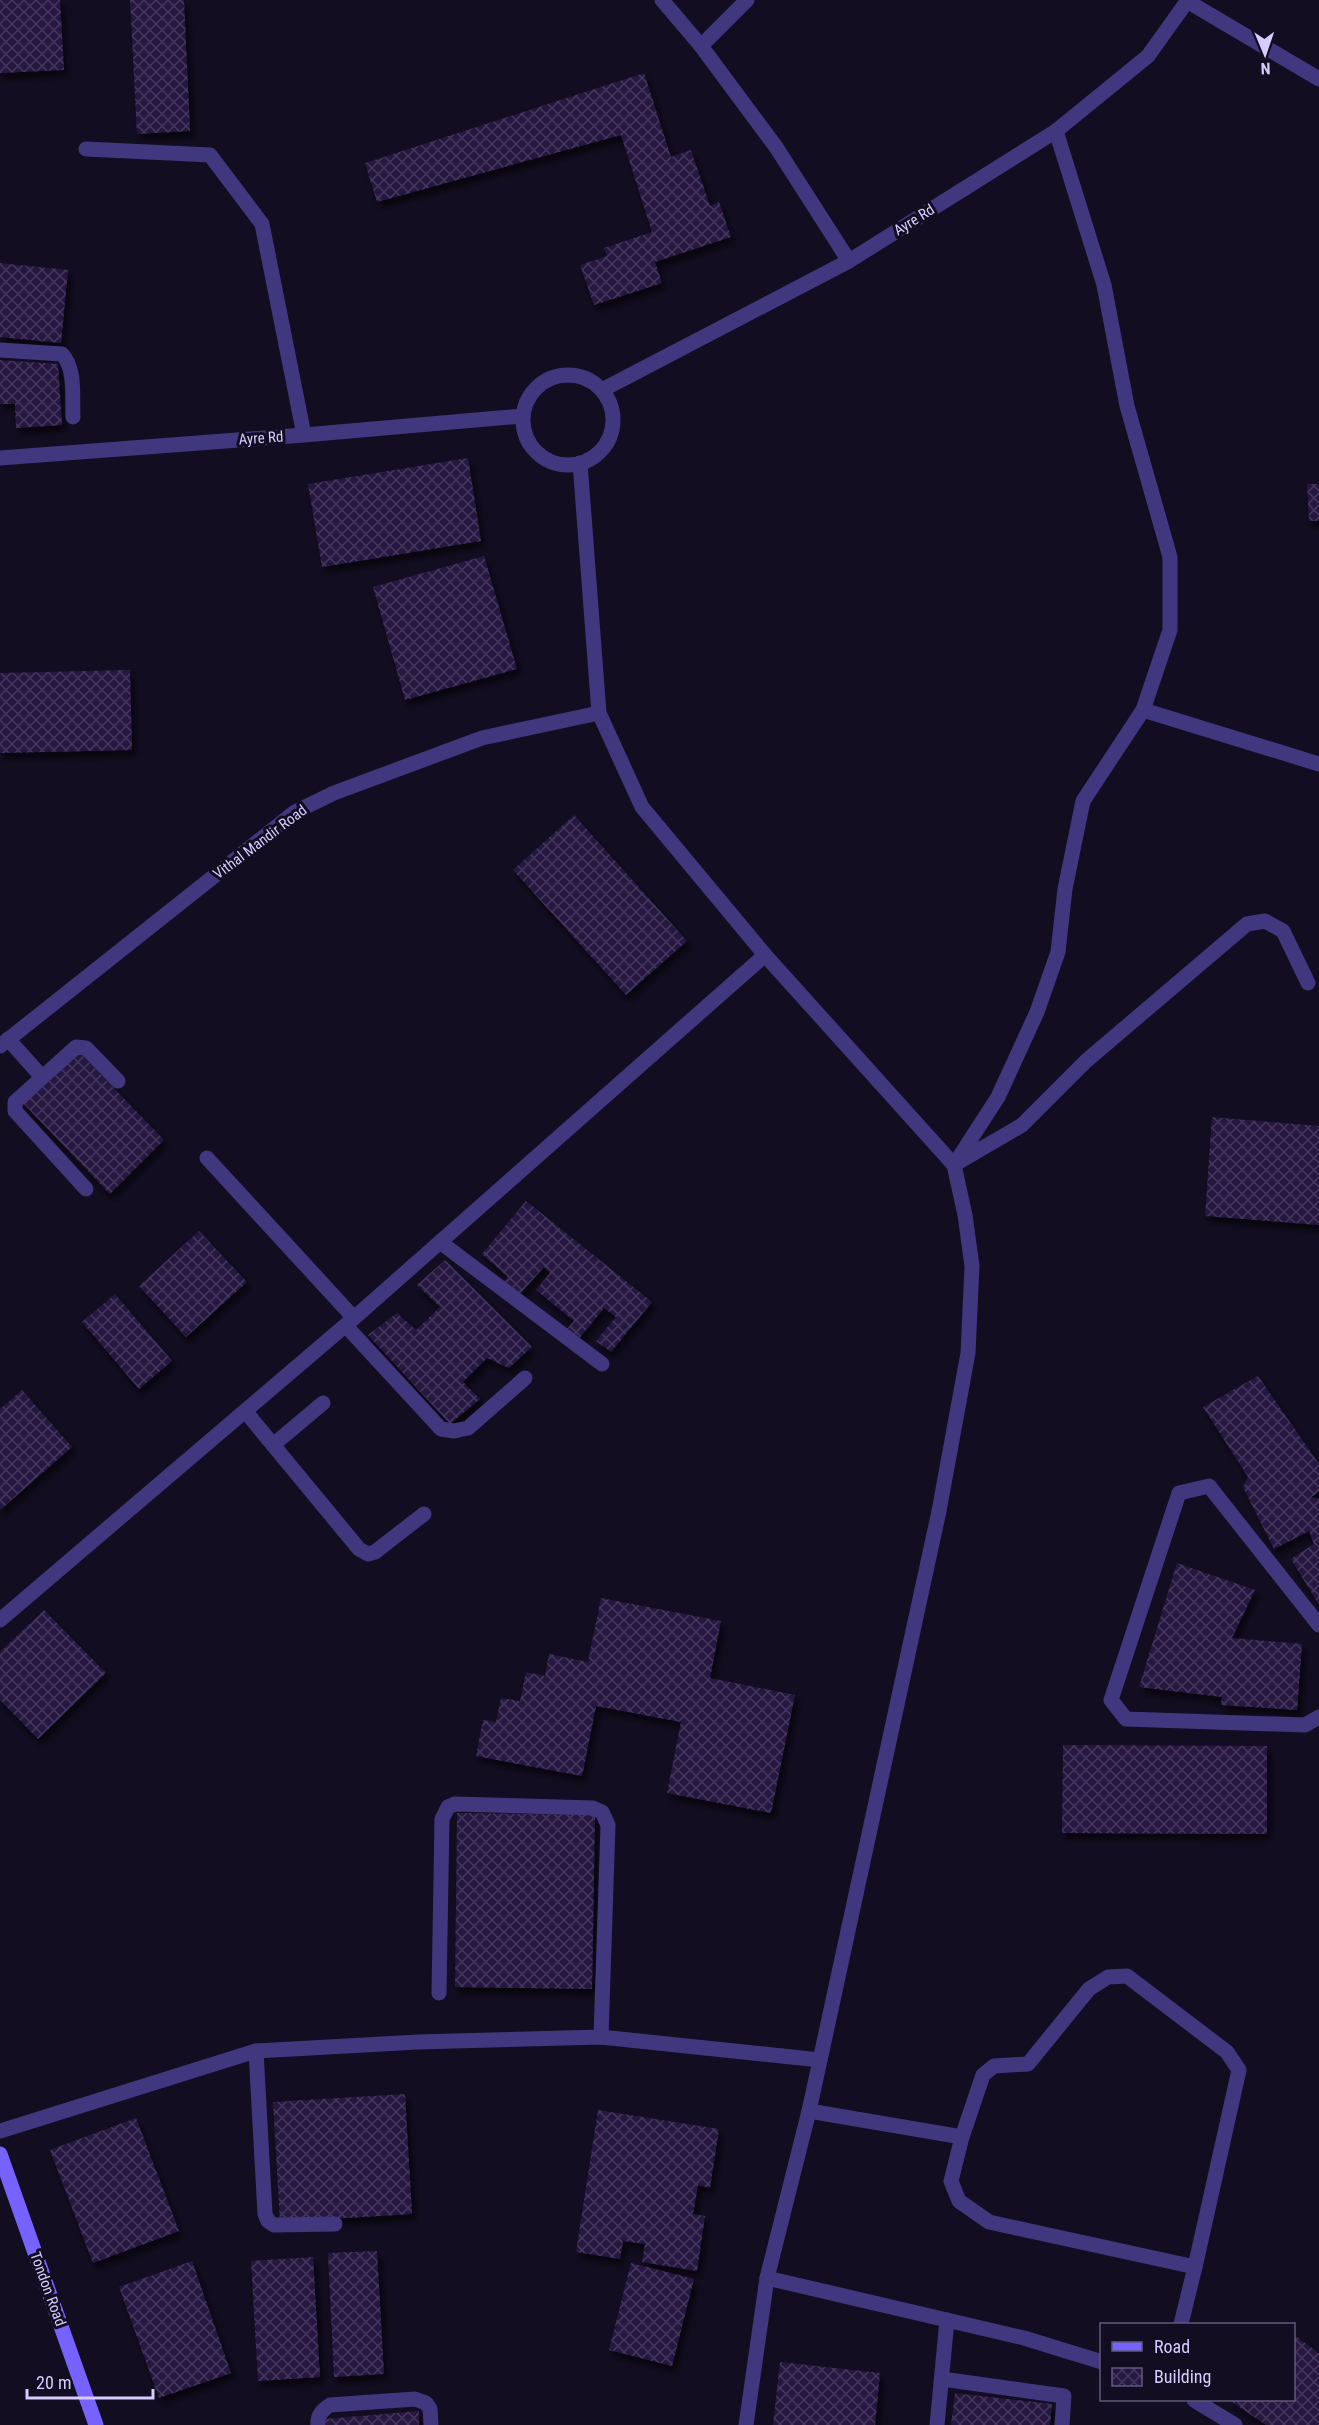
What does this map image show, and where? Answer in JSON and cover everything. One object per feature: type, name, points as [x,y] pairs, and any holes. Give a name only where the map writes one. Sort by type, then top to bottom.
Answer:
[{"type":"street","points":[[662,0],[701,46],[776,147],[849,261]]},
{"type":"street","points":[[701,46],[747,0]]},
{"type":"street","points":[[1188,1],[1319,79]]},
{"type":"street","name":"Ayre Rd","points":[[602,390],[849,261],[1056,131],[1148,56],[1188,1]]},
{"type":"street","points":[[954,1165],[998,1097],[1044,992],[1058,952],[1065,889],[1083,801],[1143,710],[1170,630],[1170,557],[1127,406],[1104,285],[1056,131]]},
{"type":"street","points":[[86,148],[210,155],[224,172],[262,224],[304,435]]},
{"type":"street","points":[[0,350],[62,354],[69,360],[72,417]]},
{"type":"street","points":[[576,376],[590,381],[602,390],[610,404],[613,418],[611,433],[604,446],[594,457],[580,463],[566,465],[552,462],[539,455],[526,437],[522,416],[526,402],[535,389],[554,378],[576,376]]},
{"type":"street","name":"Ayre Rd","points":[[0,458],[522,416]]},
{"type":"street","points":[[580,463],[599,712],[642,807],[765,955],[954,1165],[965,1215],[972,1266],[968,1353],[939,1511],[809,2111],[767,2278],[747,2425]]},
{"type":"street","points":[[1143,710],[1319,764]]},
{"type":"street","name":"Vithal Mandir Road","points":[[4,1043],[295,812],[334,793],[482,738],[599,712]]},
{"type":"street","points":[[954,1165],[1022,1125],[1086,1061],[1247,924],[1265,921],[1283,931],[1308,983]]},
{"type":"street","points":[[0,1620],[350,1322],[765,955]]},
{"type":"street","points":[[4,1043],[42,1077]]},
{"type":"street","points":[[86,1189],[15,1111],[18,1099],[76,1047],[81,1046],[86,1048],[118,1081]]},
{"type":"street","points":[[207,1158],[441,1429],[454,1431],[468,1428],[525,1378]]},
{"type":"street","points":[[440,1242],[602,1364]]},
{"type":"street","points":[[273,1445],[323,1403]]},
{"type":"street","points":[[245,1411],[359,1549],[368,1554],[375,1552],[423,1515]]},
{"type":"street","points":[[1319,1625],[1209,1486],[1179,1493],[1112,1700],[1126,1719],[1305,1725],[1319,1717]]},
{"type":"street","points":[[439,1993],[442,1819],[448,1807],[455,1804],[593,1808],[602,1812],[608,1825],[601,2037]]},
{"type":"street","points":[[1181,2323],[1195,2267],[1239,2070],[1227,2052],[1127,1976],[1108,1977],[1089,1989],[1028,2064],[994,2066],[983,2075],[962,2137],[951,2181],[959,2201],[989,2223],[1195,2267]]},
{"type":"street","points":[[0,2131],[256,2051],[418,2042],[601,2037],[820,2060]]},
{"type":"street","points":[[256,2051],[265,2214],[268,2221],[273,2225],[336,2224]]},
{"type":"street","points":[[809,2111],[962,2137]]},
{"type":"street","name":"Tondon Road","points":[[0,2154],[96,2425]]},
{"type":"street","points":[[767,2278],[1024,2338],[1100,2362]]},
{"type":"street","points":[[937,2425],[947,2320]]},
{"type":"street","points":[[942,2379],[1065,2396],[1062,2425]]},
{"type":"street","points":[[318,2425],[317,2419],[330,2405],[415,2399],[426,2403],[430,2409],[430,2425]]},
{"type":"street","points":[[1195,2401],[1227,2423]]},
{"type":"building","points":[[0,0],[60,0],[64,70],[0,73]]},
{"type":"building","points":[[130,0],[184,0],[190,131],[137,134]]},
{"type":"building","points":[[644,73],[671,157],[691,150],[710,206],[719,202],[731,237],[655,262],[662,283],[594,305],[580,265],[607,256],[604,248],[652,232],[621,135],[377,202],[365,163]]},
{"type":"building","points":[[0,263],[68,270],[61,343],[0,337]]},
{"type":"building","points":[[0,360],[58,364],[62,425],[16,428],[15,404],[0,404]]},
{"type":"building","points":[[468,458],[481,541],[322,567],[308,484]]},
{"type":"building","points":[[1307,484],[1319,484],[1319,521],[1309,521]]},
{"type":"building","points":[[484,556],[517,669],[405,700],[373,587]]},
{"type":"building","points":[[130,670],[132,750],[0,753],[0,673]]},
{"type":"building","points":[[574,815],[687,941],[626,995],[513,870]]},
{"type":"building","points":[[78,1051],[164,1140],[110,1194],[23,1103]]},
{"type":"building","points":[[1212,1117],[1319,1126],[1319,1225],[1205,1216]]},
{"type":"building","points":[[526,1201],[652,1302],[611,1352],[596,1341],[616,1317],[604,1308],[578,1340],[566,1330],[574,1321],[536,1290],[550,1273],[544,1267],[519,1295],[504,1281],[508,1277],[482,1254]]},
{"type":"building","points":[[199,1231],[247,1282],[186,1337],[139,1286]]},
{"type":"building","points":[[445,1260],[532,1347],[509,1368],[487,1358],[463,1382],[480,1399],[450,1424],[368,1335],[397,1313],[416,1330],[440,1307],[417,1285]]},
{"type":"building","points":[[115,1294],[172,1361],[139,1389],[82,1322]]},
{"type":"building","points":[[1258,1376],[1319,1464],[1319,1492],[1311,1497],[1319,1499],[1319,1605],[1291,1559],[1314,1544],[1309,1531],[1274,1549],[1243,1487],[1248,1477],[1203,1407]]},
{"type":"building","points":[[22,1390],[72,1447],[0,1510],[0,1409]]},
{"type":"building","points":[[1177,1563],[1255,1590],[1232,1638],[1302,1644],[1297,1710],[1221,1705],[1222,1697],[1139,1687]]},
{"type":"building","points":[[601,1598],[721,1621],[710,1678],[795,1695],[771,1813],[667,1793],[681,1722],[596,1706],[582,1776],[476,1756],[483,1720],[496,1722],[501,1698],[520,1701],[526,1672],[545,1676],[549,1654],[588,1662]]},
{"type":"building","points":[[44,1610],[106,1673],[38,1739],[0,1700],[0,1652]]},
{"type":"building","points":[[1063,1745],[1267,1746],[1267,1834],[1062,1833]]},
{"type":"building","points":[[457,1813],[595,1815],[592,1989],[455,1987]]},
{"type":"building","points":[[405,2094],[412,2214],[280,2222],[273,2102]]},
{"type":"building","points":[[598,2110],[719,2129],[710,2188],[698,2185],[693,2214],[705,2216],[697,2271],[642,2262],[645,2244],[623,2241],[620,2259],[576,2252]]},
{"type":"building","points":[[136,2118],[179,2231],[93,2263],[50,2150]]},
{"type":"building","points":[[377,2251],[384,2374],[334,2377],[328,2253]]},
{"type":"building","points":[[313,2257],[320,2377],[258,2381],[251,2261]]},
{"type":"building","points":[[192,2261],[231,2373],[159,2398],[119,2287]]},
{"type":"building","points":[[631,2263],[694,2279],[672,2366],[609,2350]]},
{"type":"building","points":[[1295,2336],[1319,2353],[1319,2425],[1266,2425],[1232,2402],[1295,2401]]},
{"type":"building","points":[[780,2362],[880,2373],[875,2425],[773,2425]]},
{"type":"building","points":[[955,2393],[1052,2404],[1050,2425],[951,2425]]},
{"type":"building","points":[[419,2411],[419,2425],[326,2425],[325,2419]]}]
